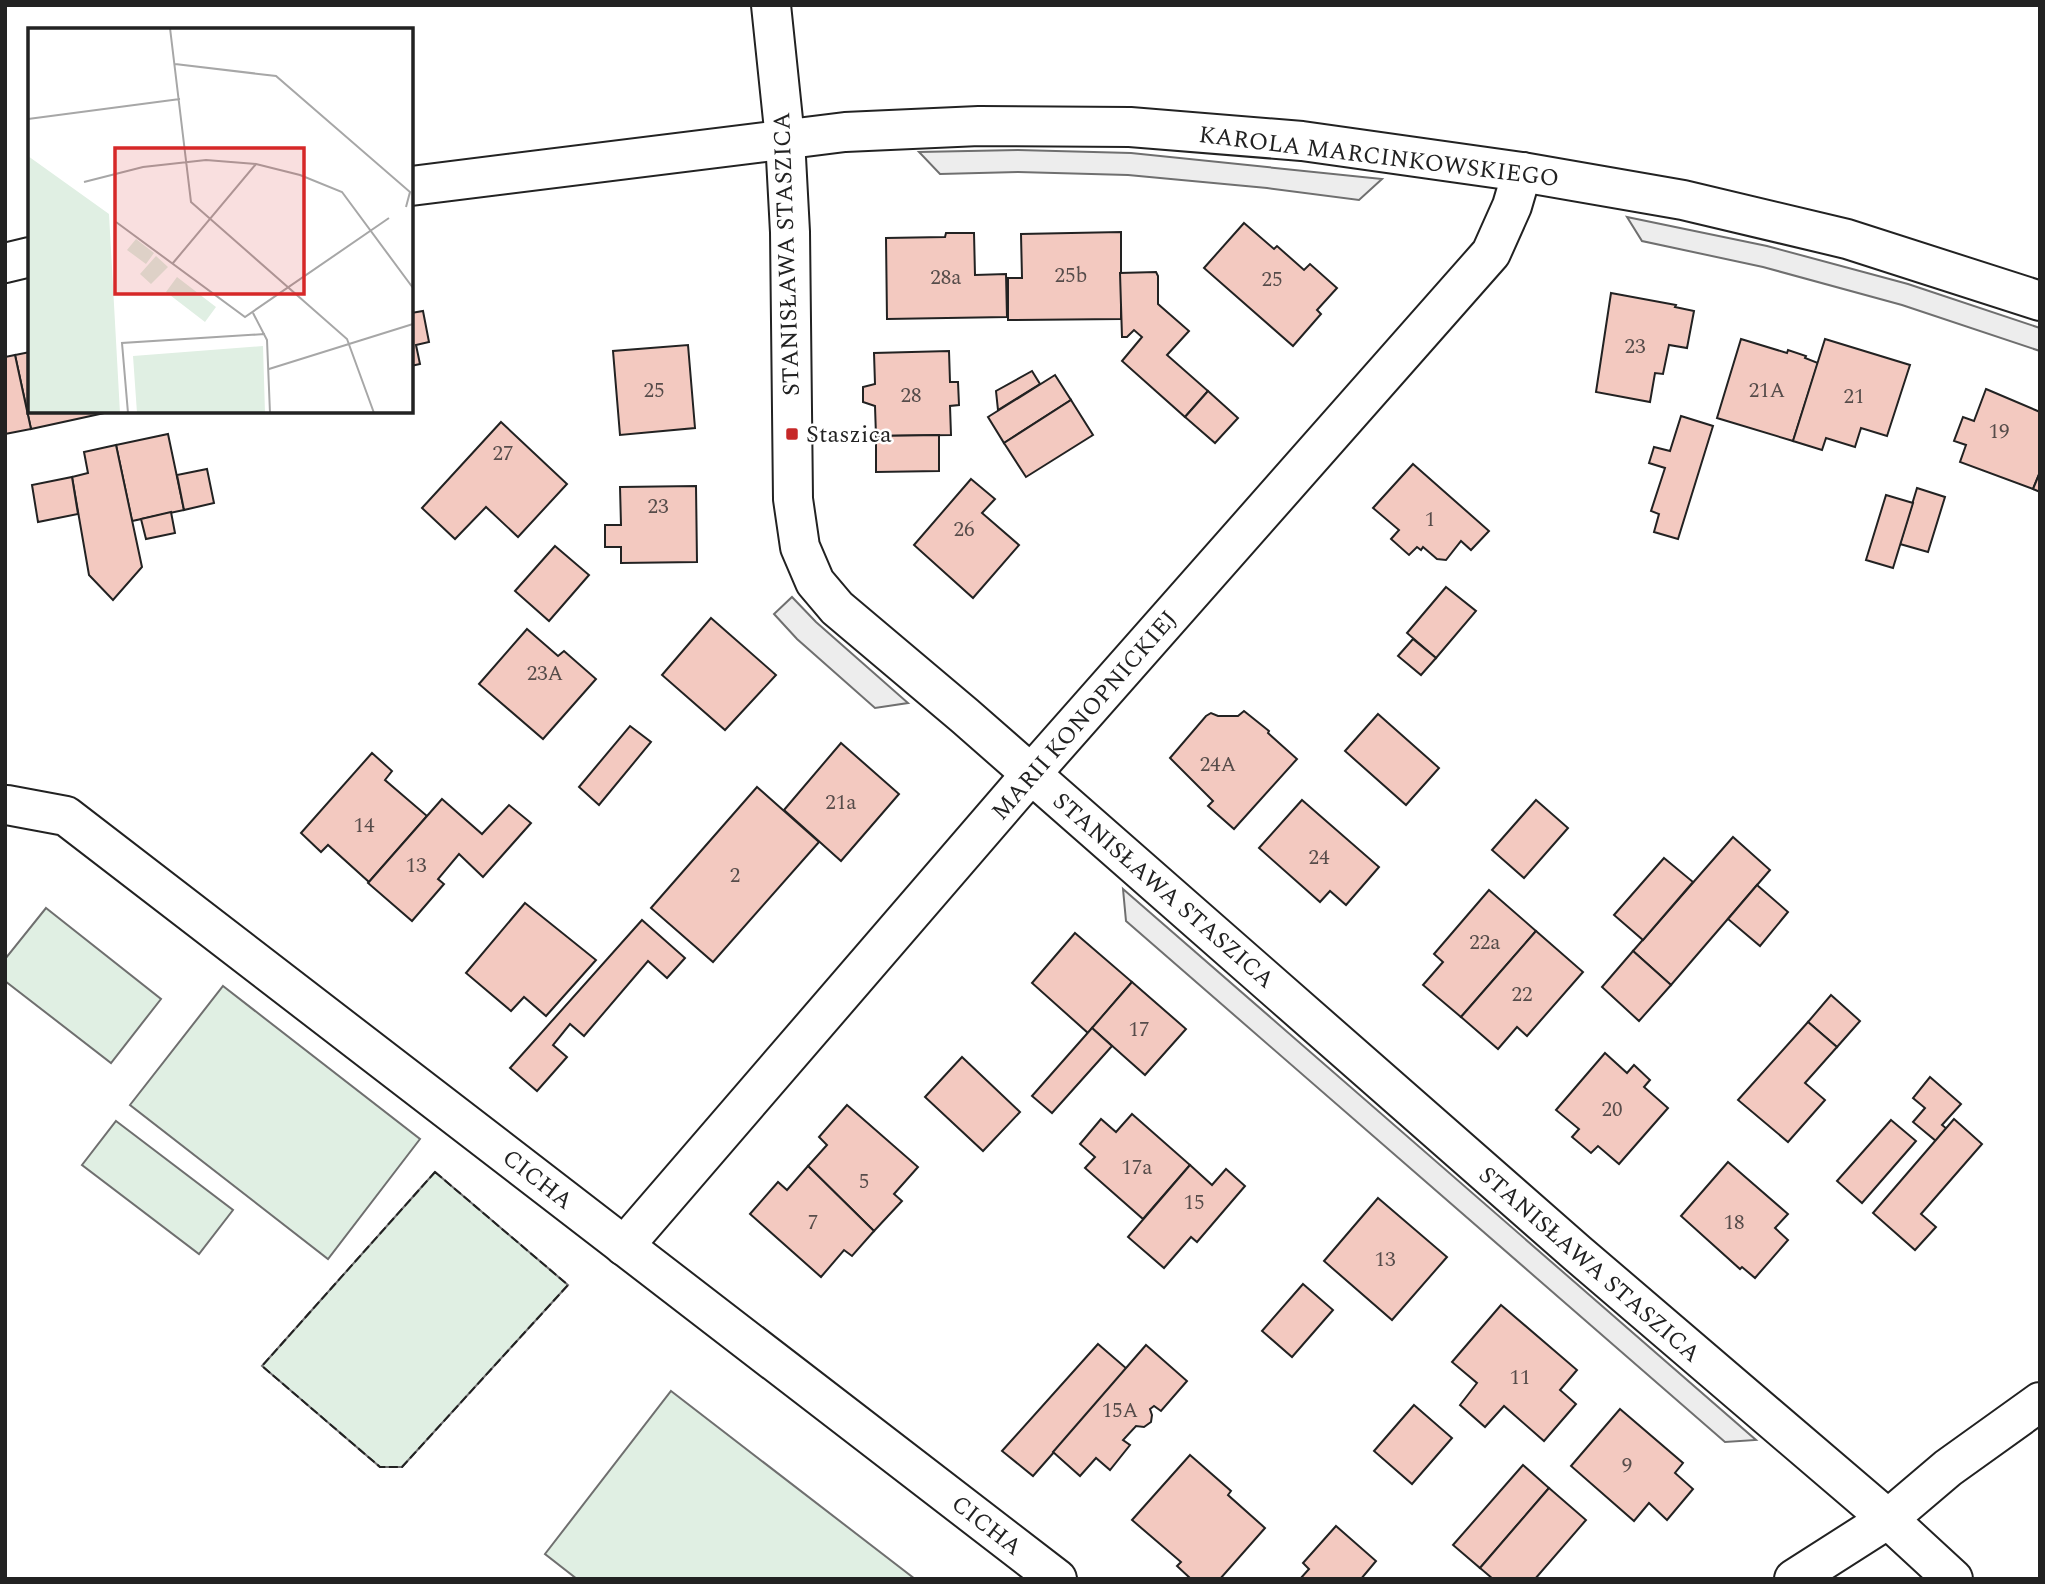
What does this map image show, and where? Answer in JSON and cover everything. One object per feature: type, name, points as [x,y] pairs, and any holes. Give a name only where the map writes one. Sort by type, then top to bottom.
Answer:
[{"type":"street","name":"STANISŁAWA STASZICA","points":[[771,5],[785,139],[790,232],[793,499],[800,547],[814,582],[837,608],[1031,774],[1577,1254],[1888,1519],[1953,1579]]},
{"type":"street","name":"KAROLA MARCINKOWSKIEGO","points":[[413,186],[845,132],[979,126],[1130,128],[1302,141],[1522,172],[1683,200],[1835,236],[2040,301]]},
{"type":"street","name":"MARII KONOPNICKIEJ","points":[[624,1246],[1031,774],[1491,253],[1512,206],[1522,172]]},
{"type":"street","points":[[5,262],[28,257]]},
{"type":"street","name":"CICHA","points":[[7,805],[66,816],[1057,1579]]},
{"type":"street","points":[[1794,1579],[1888,1519],[1948,1468],[2040,1402]]},
{"type":"green space","points":[[46,908],[161,999],[111,1063],[5,981],[5,959]]},
{"type":"green space","points":[[223,986],[420,1139],[328,1259],[130,1105]]},
{"type":"green space","points":[[116,1121],[233,1210],[199,1254],[82,1165]]},
{"type":"green space","points":[[435,1172],[568,1285],[402,1467],[380,1467],[262,1366]]},
{"type":"green space","points":[[671,1391],[915,1579],[577,1579],[545,1554]]},
{"type":"shaded area","points":[[1018,150],[1131,153],[1382,179],[1359,200],[1128,175],[1018,172],[940,174],[919,152]]},
{"type":"shaded area","points":[[1627,217],[1767,246],[1908,284],[2040,328],[2040,351],[1902,305],[1763,267],[1642,241]]},
{"type":"shaded area","points":[[792,597],[816,622],[908,703],[875,708],[797,639],[774,614]]},
{"type":"shaded area","points":[[1123,889],[1756,1440],[1725,1442],[1126,921]]},
{"type":"building","points":[[1244,223],[1274,249],[1277,246],[1304,270],[1310,264],[1337,288],[1317,310],[1321,314],[1293,346],[1204,268]]},
{"type":"building","points":[[1121,232],[1121,319],[1008,320],[1008,278],[1022,278],[1021,234]]},
{"type":"building","points":[[946,233],[974,233],[975,275],[1006,274],[1007,317],[887,319],[886,238],[945,237]]},
{"type":"building","points":[[1156,272],[1158,304],[1189,331],[1167,355],[1208,391],[1185,417],[1122,361],[1142,337],[1134,330],[1127,337],[1122,337],[1120,273]]},
{"type":"building","points":[[1611,293],[1694,311],[1687,348],[1669,345],[1663,374],[1655,373],[1650,402],[1596,392]]},
{"type":"building","points":[[423,311],[429,342],[416,345],[420,364],[413,366],[413,313]]},
{"type":"building","points":[[1741,339],[1787,353],[1788,350],[1818,363],[1793,441],[1717,418]]},
{"type":"building","points":[[1825,339],[1910,365],[1887,436],[1861,428],[1855,447],[1826,438],[1822,450],[1793,441]]},
{"type":"building","points":[[688,345],[695,428],[620,435],[613,351]]},
{"type":"building","points":[[949,351],[950,382],[958,382],[959,405],[950,406],[951,435],[876,436],[875,406],[863,402],[863,387],[875,384],[874,353]]},
{"type":"building","points":[[28,352],[28,413],[104,413],[31,429],[15,355]]},
{"type":"building","points":[[15,355],[31,429],[5,434],[5,357]]},
{"type":"building","points":[[1032,371],[1040,384],[998,410],[996,391]]},
{"type":"building","points":[[1055,375],[1071,400],[1004,443],[988,417]]},
{"type":"building","points":[[1986,389],[2040,412],[2040,472],[2033,489],[1960,462],[1966,445],[1954,441],[1963,417],[1974,421]]},
{"type":"building","points":[[1208,391],[1238,418],[1215,443],[1185,417]]},
{"type":"building","points":[[1071,400],[1093,435],[1026,477],[1004,443]]},
{"type":"building","points":[[1681,416],[1713,426],[1678,539],[1654,532],[1659,514],[1651,511],[1665,468],[1649,463],[1654,447],[1670,451]]},
{"type":"building","points":[[501,422],[567,484],[518,537],[486,507],[455,539],[422,508]]},
{"type":"building","points":[[168,434],[184,510],[132,521],[116,445]]},
{"type":"building","points":[[939,435],[939,471],[876,472],[876,436]]},
{"type":"building","points":[[116,445],[142,567],[113,600],[89,575],[72,477],[88,473],[84,452]]},
{"type":"building","points":[[1413,464],[1489,531],[1471,550],[1461,541],[1446,560],[1437,559],[1423,547],[1421,550],[1417,547],[1409,555],[1391,539],[1399,530],[1373,508]]},
{"type":"building","points":[[207,469],[214,503],[184,510],[177,475]]},
{"type":"building","points":[[2040,472],[2040,492],[2033,489]]},
{"type":"building","points":[[72,477],[78,514],[38,522],[32,485]]},
{"type":"building","points":[[971,479],[995,499],[982,513],[1019,545],[973,598],[914,545]]},
{"type":"building","points":[[696,486],[697,562],[621,563],[621,547],[605,547],[605,525],[621,525],[620,487]]},
{"type":"building","points":[[1917,488],[1945,497],[1928,552],[1900,544]]},
{"type":"building","points":[[1886,495],[1913,503],[1893,568],[1866,560]]},
{"type":"building","points":[[171,512],[175,533],[146,539],[141,519]]},
{"type":"building","points":[[555,546],[589,575],[549,621],[515,591]]},
{"type":"building","points":[[1446,587],[1476,611],[1436,658],[1407,633]]},
{"type":"building","points":[[711,618],[776,675],[725,730],[662,675]]},
{"type":"building","points":[[527,629],[558,656],[564,651],[596,679],[543,739],[479,684]]},
{"type":"building","points":[[1413,639],[1436,658],[1421,675],[1398,656]]},
{"type":"building","points":[[1244,711],[1297,759],[1234,829],[1208,806],[1213,801],[1170,758],[1206,716],[1211,713],[1218,716],[1238,716]]},
{"type":"building","points":[[1378,714],[1439,768],[1406,805],[1345,751]]},
{"type":"building","points":[[630,726],[651,742],[599,805],[579,787]]},
{"type":"building","points":[[841,743],[899,794],[841,861],[784,810]]},
{"type":"building","points":[[372,753],[392,771],[385,780],[427,816],[369,882],[328,845],[321,852],[301,833]]},
{"type":"building","points":[[757,787],[819,842],[713,962],[651,908]]},
{"type":"building","points":[[442,799],[482,834],[509,805],[531,823],[483,877],[459,854],[438,879],[444,884],[412,921],[368,883]]},
{"type":"building","points":[[1302,800],[1379,867],[1346,905],[1330,891],[1320,902],[1259,848]]},
{"type":"building","points":[[1536,800],[1568,828],[1524,878],[1492,850]]},
{"type":"building","points":[[1733,837],[1770,870],[1671,985],[1633,951]]},
{"type":"building","points":[[1664,858],[1693,882],[1643,940],[1614,915]]},
{"type":"building","points":[[1757,885],[1788,912],[1760,946],[1728,919]]},
{"type":"building","points":[[1489,890],[1536,931],[1461,1017],[1423,985],[1443,962],[1434,954]]},
{"type":"building","points":[[525,903],[596,960],[546,1016],[524,997],[511,1011],[466,973]]},
{"type":"building","points":[[642,920],[685,958],[667,978],[648,961],[584,1036],[570,1024],[553,1045],[567,1057],[537,1091],[510,1068]]},
{"type":"building","points":[[1536,931],[1583,972],[1527,1036],[1517,1027],[1498,1049],[1461,1017]]},
{"type":"building","points":[[1075,933],[1132,982],[1088,1033],[1032,983]]},
{"type":"building","points":[[1633,951],[1671,985],[1639,1021],[1602,987]]},
{"type":"building","points":[[1132,982],[1186,1029],[1145,1075],[1092,1028]]},
{"type":"building","points":[[1831,995],[1860,1021],[1837,1047],[1808,1022]]},
{"type":"building","points":[[1808,1022],[1837,1047],[1805,1083],[1825,1100],[1788,1142],[1738,1100]]},
{"type":"building","points":[[1092,1028],[1112,1046],[1052,1113],[1032,1096]]},
{"type":"building","points":[[1605,1053],[1627,1073],[1634,1065],[1650,1080],[1644,1087],[1668,1108],[1619,1164],[1598,1146],[1591,1153],[1572,1137],[1579,1129],[1556,1110]]},
{"type":"building","points":[[962,1057],[1020,1112],[983,1151],[925,1097]]},
{"type":"building","points":[[1930,1077],[1961,1104],[1942,1125],[1947,1129],[1936,1141],[1913,1122],[1925,1108],[1913,1098]]},
{"type":"building","points":[[847,1105],[918,1167],[894,1194],[902,1201],[874,1231],[808,1166],[827,1145],[819,1137]]},
{"type":"building","points":[[1132,1114],[1190,1165],[1143,1219],[1085,1168],[1095,1157],[1080,1144],[1101,1119],[1116,1132]]},
{"type":"building","points":[[1954,1119],[1982,1144],[1921,1214],[1936,1227],[1915,1250],[1873,1213]]},
{"type":"building","points":[[1891,1120],[1916,1141],[1862,1203],[1837,1181]]},
{"type":"building","points":[[1728,1162],[1788,1214],[1775,1228],[1788,1240],[1755,1278],[1742,1267],[1740,1269],[1681,1216]]},
{"type":"building","points":[[1190,1165],[1212,1185],[1226,1169],[1245,1186],[1197,1242],[1191,1237],[1164,1268],[1128,1237]]},
{"type":"building","points":[[808,1166],[874,1231],[852,1256],[844,1250],[821,1277],[750,1214],[778,1182],[787,1190]]},
{"type":"building","points":[[1378,1198],[1447,1257],[1392,1320],[1324,1261]]},
{"type":"building","points":[[1303,1284],[1333,1310],[1292,1357],[1262,1331]]},
{"type":"building","points":[[1501,1305],[1577,1370],[1560,1390],[1576,1404],[1544,1441],[1504,1406],[1485,1427],[1460,1405],[1477,1383],[1452,1362]]},
{"type":"building","points":[[1098,1344],[1127,1369],[1033,1476],[1002,1451]]},
{"type":"building","points":[[1146,1345],[1187,1381],[1161,1411],[1154,1406],[1150,1409],[1151,1422],[1144,1427],[1136,1426],[1123,1440],[1130,1445],[1110,1470],[1096,1458],[1080,1476],[1053,1452]]},
{"type":"building","points":[[1414,1405],[1452,1438],[1412,1484],[1374,1451]]},
{"type":"building","points":[[1620,1409],[1683,1463],[1675,1473],[1693,1489],[1667,1520],[1649,1503],[1634,1521],[1571,1466]]},
{"type":"building","points":[[1190,1455],[1231,1491],[1228,1495],[1265,1528],[1220,1579],[1191,1579],[1177,1566],[1181,1562],[1132,1520]]},
{"type":"building","points":[[1523,1465],[1549,1488],[1480,1568],[1453,1545]]},
{"type":"building","points":[[1549,1488],[1586,1520],[1535,1579],[1493,1579],[1480,1568]]},
{"type":"building","points":[[1336,1526],[1376,1561],[1361,1579],[1300,1579],[1309,1569],[1303,1563]]},
{"type":"fence","points":[[435,1172],[568,1285],[402,1467],[380,1467],[262,1366],[435,1172]]},
{"type":"place","name":"Staszica","points":[[792,434]]}]
